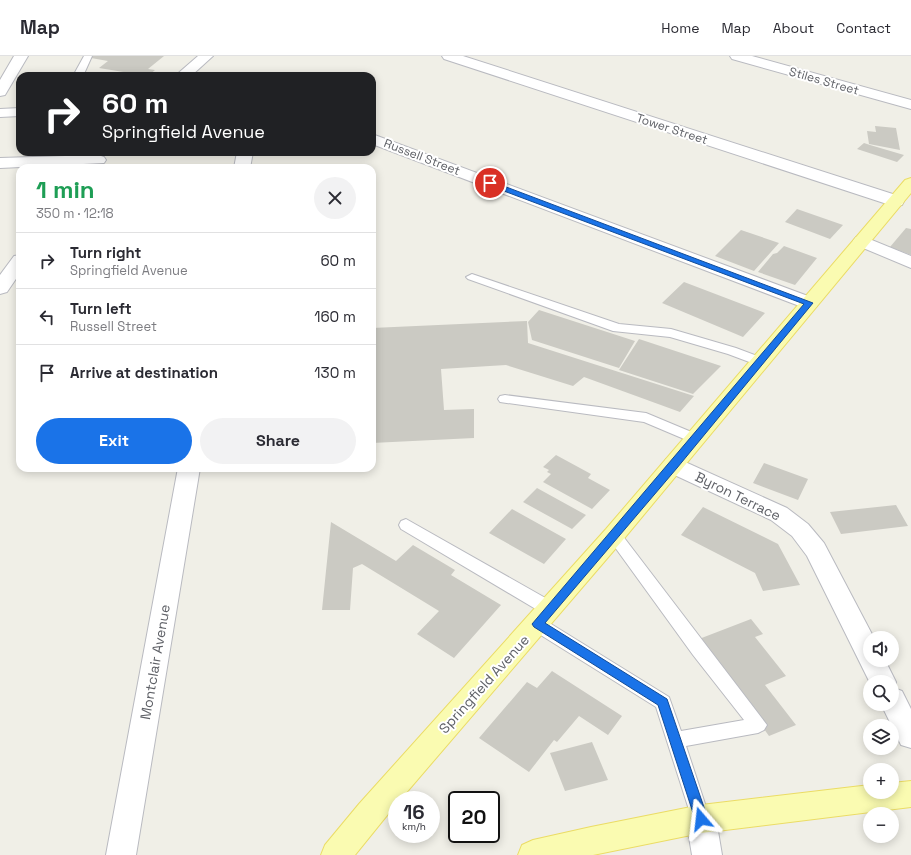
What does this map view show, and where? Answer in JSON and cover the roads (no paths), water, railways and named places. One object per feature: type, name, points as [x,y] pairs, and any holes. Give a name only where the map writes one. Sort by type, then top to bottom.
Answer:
[{"type":"main road","name":"Springfield Avenue","points":[[336,855],[369,814],[544,617],[911,183]]},
{"type":"main road","points":[[533,855],[591,841],[701,819],[911,794]]},
{"type":"street","points":[[0,92],[21,56]]},
{"type":"street","points":[[186,72],[206,56]]},
{"type":"street","name":"Tower Street","points":[[449,56],[896,201]]},
{"type":"street","name":"Stiles Street","points":[[737,56],[911,105]]},
{"type":"street","points":[[0,113],[16,112]]},
{"type":"street","name":"Russell Street","points":[[376,140],[809,303]]},
{"type":"street","points":[[0,163],[98,160]]},
{"type":"street","points":[[862,241],[911,263]]},
{"type":"street","points":[[0,288],[16,266]]},
{"type":"street","name":"Byron Terrace","points":[[674,465],[778,514],[800,530],[816,550],[863,642]]},
{"type":"street","name":"Montclair Avenue","points":[[121,855],[188,472]]},
{"type":"street","points":[[898,711],[911,736]]},
{"type":"street","points":[[701,819],[707,855]]},
{"type":"lane","points":[[80,72],[88,56]]},
{"type":"lane","points":[[472,277],[617,328],[671,333],[732,351],[760,362]]},
{"type":"lane","points":[[505,399],[646,418],[696,439]]},
{"type":"lane","points":[[406,525],[544,617],[663,702],[677,740],[701,819]]},
{"type":"lane","points":[[614,535],[699,650],[758,725],[677,740]]}]
